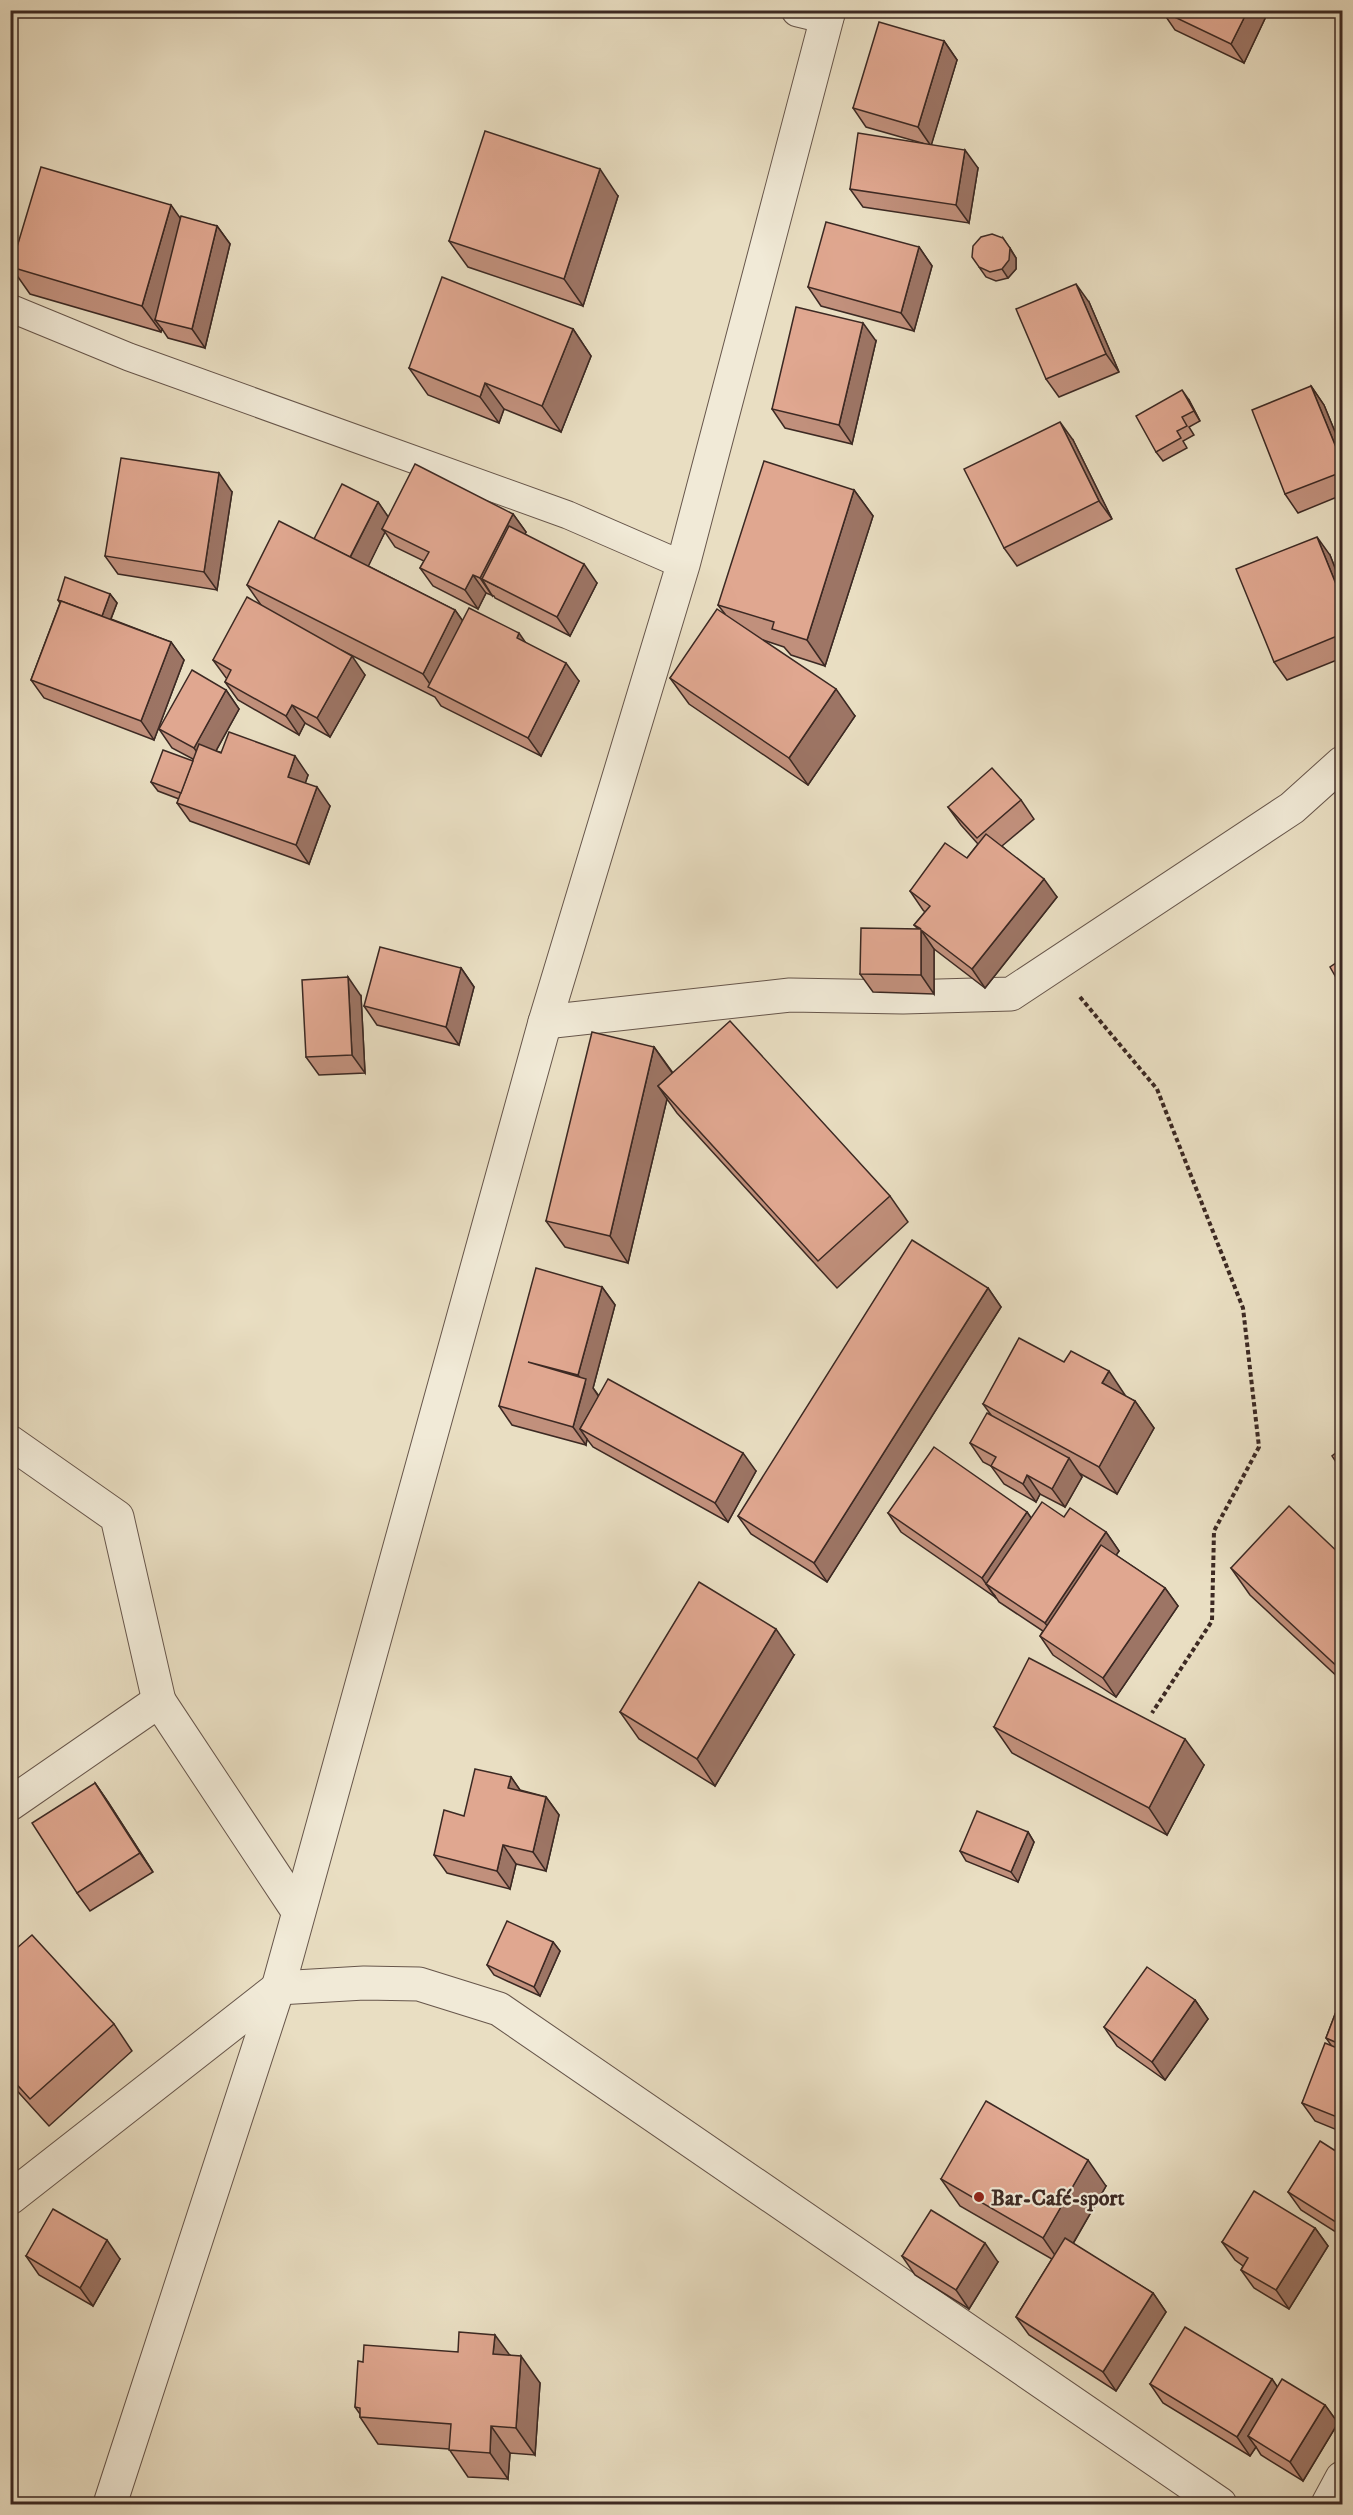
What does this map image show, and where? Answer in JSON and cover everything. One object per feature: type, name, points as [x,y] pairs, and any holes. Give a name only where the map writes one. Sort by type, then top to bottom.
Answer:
[{"type":"street","points":[[110,2505],[278,1988],[545,1022],[683,565],[818,13]]},
{"type":"street","points":[[545,1022],[790,995],[903,997],[1011,994],[1292,808],[1342,763]]},
{"type":"street","points":[[10,1442],[117,1517],[159,1701],[298,1911]]},
{"type":"street","points":[[10,1804],[159,1701]]},
{"type":"street","points":[[10,2198],[278,1988],[364,1983],[419,1984],[499,2009],[1220,2505]]},
{"type":"street","points":[[1329,2505],[1342,2478]]},
{"type":"lane","points":[[10,308],[129,357],[568,515],[683,565]]},
{"type":"path","points":[[1055,966],[1157,1089],[1243,1308],[1259,1447],[1214,1531],[1212,1621],[1152,1713]]},
{"type":"building","points":[[1162,10],[1248,10],[1231,44]]},
{"type":"building","points":[[879,22],[944,41],[918,127],[853,108]]},
{"type":"building","points":[[485,131],[600,169],[564,279],[449,241]]},
{"type":"building","points":[[858,133],[965,150],[956,205],[850,189]]},
{"type":"building","points":[[41,167],[171,205],[142,306],[11,267]]},
{"type":"building","points":[[181,216],[217,226],[192,329],[155,320]]},
{"type":"building","points":[[826,222],[919,247],[901,313],[808,287]]},
{"type":"building","points":[[992,234],[1003,238],[1010,248],[1009,260],[1002,269],[990,272],[979,267],[972,257],[973,246],[981,237]]},
{"type":"building","points":[[442,277],[573,329],[542,406],[485,383],[480,397],[409,368]]},
{"type":"building","points":[[1076,284],[1106,354],[1046,379],[1016,309]]},
{"type":"building","points":[[796,307],[863,323],[839,425],[772,409]]},
{"type":"building","points":[[1311,386],[1342,462],[1342,472],[1285,494],[1252,410]]},
{"type":"building","points":[[1182,390],[1194,411],[1182,417],[1187,426],[1177,431],[1181,438],[1156,452],[1136,416]]},
{"type":"building","points":[[1060,422],[1099,501],[1004,548],[964,469]]},
{"type":"building","points":[[121,458],[219,473],[204,572],[105,556]]},
{"type":"building","points":[[764,461],[854,490],[807,640],[772,629],[774,622],[718,605]]},
{"type":"building","points":[[415,464],[513,514],[480,578],[473,575],[465,590],[420,568],[429,552],[382,529]]},
{"type":"building","points":[[342,484],[378,502],[350,557],[314,539]]},
{"type":"building","points":[[279,521],[455,610],[423,674],[247,585]]},
{"type":"building","points":[[509,526],[584,564],[557,617],[482,579]]},
{"type":"building","points":[[1317,537],[1342,599],[1342,634],[1274,662],[1236,569]]},
{"type":"building","points":[[65,577],[110,594],[102,616],[58,600]]},
{"type":"building","points":[[247,597],[352,656],[317,718],[292,705],[286,716],[225,682],[231,670],[213,660]]},
{"type":"building","points":[[61,601],[171,642],[141,721],[31,680]]},
{"type":"building","points":[[469,608],[519,633],[517,638],[566,663],[528,738],[428,687]]},
{"type":"building","points":[[717,609],[836,689],[789,758],[670,678]]},
{"type":"building","points":[[192,670],[226,690],[194,748],[159,729]]},
{"type":"building","points":[[229,732],[295,756],[288,777],[317,787],[296,845],[177,803],[199,744],[221,753]]},
{"type":"building","points":[[163,750],[193,761],[181,793],[151,782]]},
{"type":"building","points":[[992,768],[1021,800],[977,838],[948,807]]},
{"type":"building","points":[[986,834],[1044,879],[972,969],[921,930],[921,975],[860,974],[861,928],[921,929],[914,925],[930,906],[910,891],[945,843],[967,858]]},
{"type":"building","points":[[380,947],[461,968],[446,1027],[364,1006]]},
{"type":"building","points":[[1342,959],[1342,988],[1330,967]]},
{"type":"building","points":[[348,977],[352,1055],[306,1057],[302,980]]},
{"type":"building","points":[[730,1021],[890,1196],[818,1261],[658,1086]]},
{"type":"building","points":[[592,1032],[654,1047],[610,1236],[546,1221]]},
{"type":"building","points":[[912,1240],[988,1288],[814,1563],[738,1516]]},
{"type":"building","points":[[536,1268],[602,1287],[578,1375],[528,1362],[586,1379],[573,1427],[499,1406]]},
{"type":"building","points":[[1019,1338],[1064,1362],[1071,1351],[1109,1371],[1102,1383],[1135,1401],[1099,1467],[983,1404]]},
{"type":"building","points":[[608,1379],[743,1453],[715,1503],[580,1429]]},
{"type":"building","points":[[987,1413],[1069,1458],[1052,1489],[1027,1475],[1023,1484],[991,1466],[996,1457],[970,1443]]},
{"type":"building","points":[[934,1447],[1027,1512],[982,1578],[888,1513]]},
{"type":"building","points":[[1342,1448],[1342,1471],[1332,1456]]},
{"type":"building","points":[[1042,1502],[1064,1517],[1070,1508],[1106,1532],[1045,1623],[986,1584]]},
{"type":"building","points":[[1289,1506],[1342,1556],[1342,1671],[1231,1568]]},
{"type":"building","points":[[1101,1545],[1165,1588],[1103,1678],[1040,1636]]},
{"type":"building","points":[[699,1582],[776,1629],[697,1759],[620,1712]]},
{"type":"building","points":[[1029,1658],[1185,1739],[1149,1808],[994,1727]]},
{"type":"building","points":[[475,1769],[511,1777],[508,1788],[546,1797],[533,1852],[503,1845],[497,1871],[434,1855],[444,1810],[464,1816]]},
{"type":"building","points":[[95,1783],[140,1853],[77,1893],[32,1823]]},
{"type":"building","points":[[977,1811],[1028,1832],[1011,1872],[960,1851]]},
{"type":"building","points":[[507,1921],[553,1942],[534,1987],[487,1965]]},
{"type":"building","points":[[32,1935],[114,2024],[30,2099],[10,2077],[10,1954]]},
{"type":"building","points":[[1147,1967],[1195,2000],[1152,2062],[1104,2027]]},
{"type":"building","points":[[1342,1996],[1342,2045],[1326,2038]]},
{"type":"building","points":[[1325,2043],[1342,2050],[1342,2119],[1302,2103]]},
{"type":"building","points":[[986,2101],[1088,2160],[1043,2238],[941,2179]]},
{"type":"building","points":[[1320,2141],[1342,2155],[1342,2226],[1288,2192]]},
{"type":"building","points":[[1254,2191],[1315,2228],[1276,2290],[1241,2270],[1248,2258],[1222,2242]]},
{"type":"building","points":[[53,2209],[107,2240],[80,2288],[26,2256]]},
{"type":"building","points":[[931,2210],[985,2243],[956,2290],[902,2256]]},
{"type":"building","points":[[1065,2238],[1153,2293],[1103,2372],[1016,2317]]},
{"type":"building","points":[[1185,2327],[1272,2379],[1237,2437],[1150,2384]]},
{"type":"building","points":[[459,2332],[495,2335],[493,2354],[521,2356],[516,2428],[491,2426],[490,2453],[449,2450],[451,2424],[360,2417],[360,2408],[355,2407],[358,2361],[363,2362],[364,2345],[458,2352]]},
{"type":"building","points":[[1282,2379],[1325,2405],[1290,2462],[1248,2436]]},
{"type":"place","name":"Bar-Café-sport","points":[[979,2197]]}]
